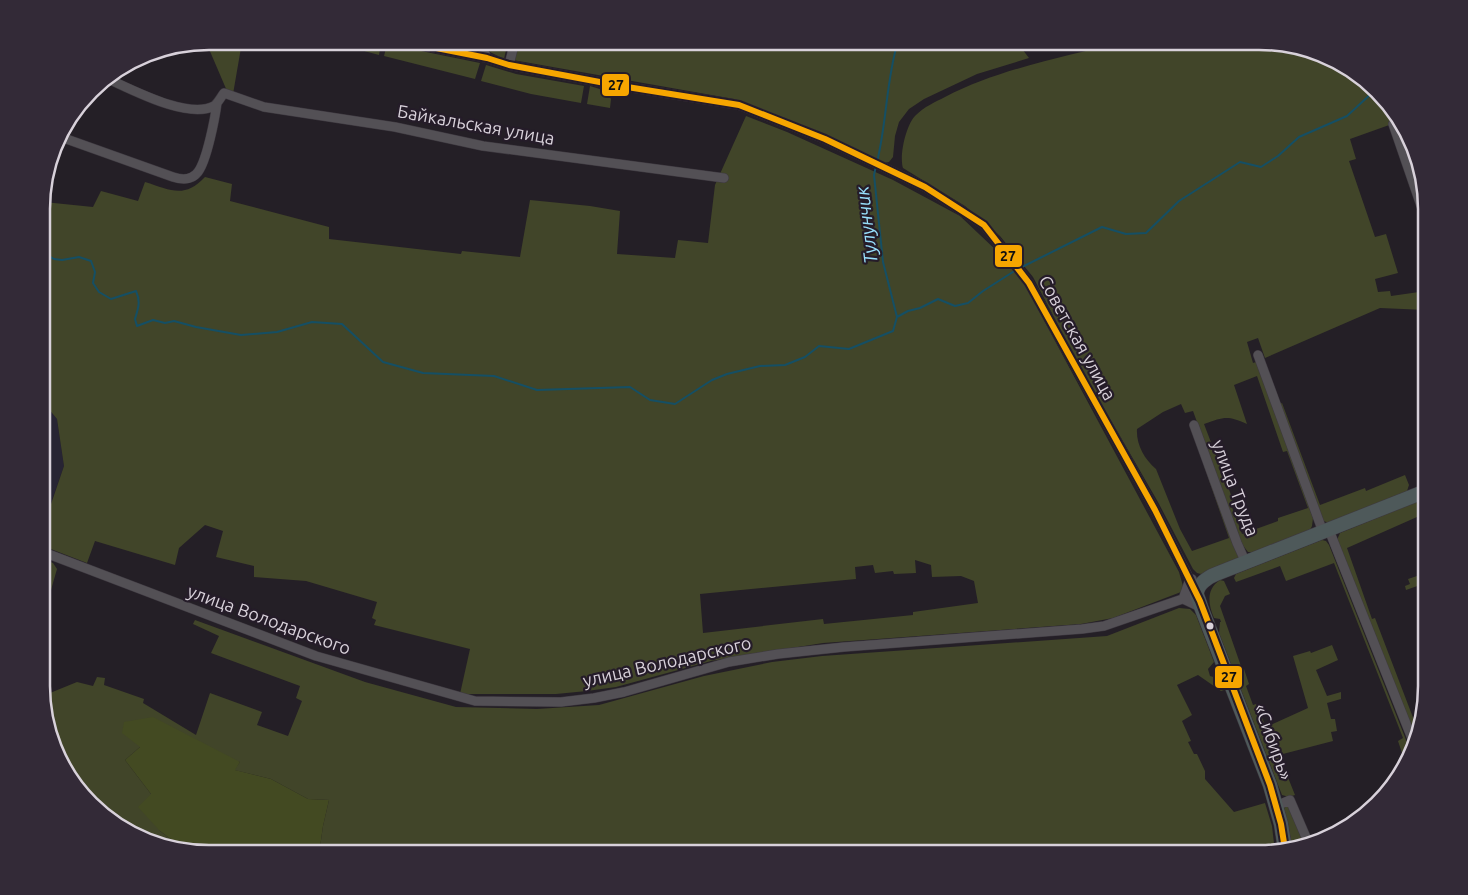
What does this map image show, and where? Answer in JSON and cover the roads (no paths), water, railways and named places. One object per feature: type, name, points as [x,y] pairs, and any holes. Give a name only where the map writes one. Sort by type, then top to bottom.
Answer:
[{"type":"highway","points":[[1197,594],[1199,586],[1216,574],[1418,494]]},
{"type":"highway","name":"«Сибирь»","points":[[1197,594],[1276,806],[1284,843]]},
{"type":"street","name":"Советская улица","points":[[453,50],[508,65],[739,106],[824,139],[925,187],[984,224],[1029,283],[1150,501],[1197,594]]},
{"type":"street","points":[[483,50],[487,58]]},
{"type":"street","points":[[508,65],[512,50]]},
{"type":"street","points":[[114,82],[166,104],[184,108],[201,109],[214,106],[216,103]]},
{"type":"street","name":"Байкальская улица","points":[[216,103],[224,93],[264,106],[395,127],[483,146],[724,178]]},
{"type":"street","points":[[66,139],[179,179],[189,178],[197,173],[202,166],[215,118],[216,103]]},
{"type":"street","points":[[1393,125],[1417,195]]},
{"type":"street","points":[[1258,355],[1326,531],[1410,736]]},
{"type":"street","name":"улица Труда","points":[[1194,426],[1246,562]]},
{"type":"street","name":"улица Володарского","points":[[50,555],[316,656],[475,702],[561,702],[594,698],[624,692],[729,662],[778,654],[1096,627],[1197,594]]},
{"type":"street","points":[[1202,608],[1183,599],[1190,579],[1204,581]]},
{"type":"street","points":[[1276,806],[1290,800],[1306,838]]},
{"type":"waterway","name":"Тулунчик","points":[[877,162],[896,50]]},
{"type":"waterway","points":[[1020,268],[1102,227],[1126,234],[1146,233],[1179,201],[1240,162],[1261,167],[1278,156],[1299,137],[1347,116],[1370,95]]},
{"type":"waterway","name":"Тулунчик","points":[[876,166],[874,175],[883,262],[897,317]]},
{"type":"waterway","points":[[50,257],[62,260],[79,257],[91,261],[95,272],[93,283],[99,292],[111,299],[136,291],[139,302],[135,319],[137,326],[153,320],[165,323],[174,321],[241,335],[277,332],[312,322],[342,324],[383,362],[423,373],[494,376],[537,390],[630,387],[650,400],[675,404],[712,380],[727,374],[760,366],[785,365],[805,357],[819,346],[849,349],[893,331],[897,317],[938,299],[955,306],[968,303],[1016,270]]}]
